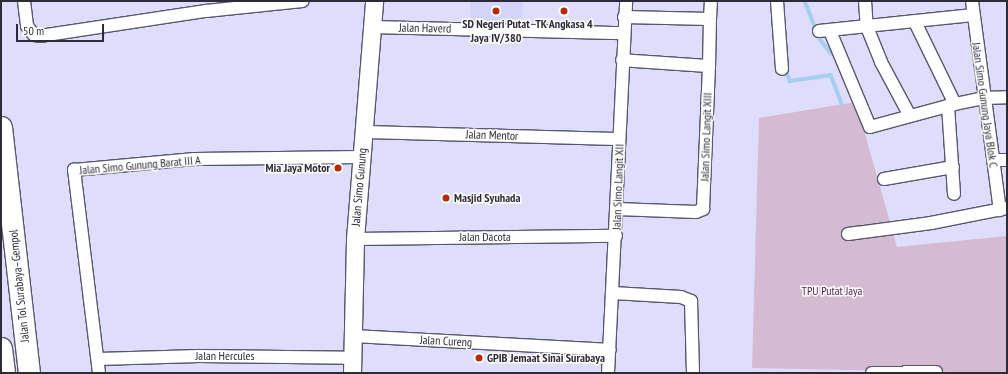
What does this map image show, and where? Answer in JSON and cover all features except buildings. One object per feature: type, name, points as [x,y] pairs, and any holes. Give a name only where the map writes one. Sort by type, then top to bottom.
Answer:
[{"type":"highway","name":"Jalan Tol Surabaya–Gempol","points":[[1,128],[29,373]]},
{"type":"highway","name":"Jalan Tol Surabaya–Gempol","points":[[1,348],[4,373]]},
{"type":"main road","name":"Jalan Simo Gunung","points":[[352,366],[354,239],[374,1]]},
{"type":"street","points":[[24,1],[27,26],[34,35],[50,36],[206,11],[302,1]]},
{"type":"street","name":"Jalan Simo Langit XII","points":[[608,373],[616,236],[622,60],[626,1]]},
{"type":"street","points":[[622,60],[709,66],[711,1]]},
{"type":"street","points":[[776,1],[782,68]]},
{"type":"street","points":[[865,1],[867,27],[881,62],[910,116]]},
{"type":"street","name":"Jalan Simo Gunung Jaya Blok C","points":[[972,1],[993,160],[1004,209]]},
{"type":"street","points":[[973,15],[824,31],[839,55],[870,127],[951,105],[984,98],[1007,97]]},
{"type":"street","points":[[624,17],[710,19]]},
{"type":"street","points":[[915,22],[951,105],[954,194]]},
{"type":"street","name":"Jalan Haverd","points":[[371,26],[624,33]]},
{"type":"street","name":"Jalan Simo Langit XIII","points":[[617,209],[696,212],[703,209],[709,66]]},
{"type":"street","name":"Jalan Mentor","points":[[364,132],[619,139]]},
{"type":"street","name":"Jalan Simo Gunung Barat III A","points":[[99,373],[74,170],[195,159],[361,157]]},
{"type":"street","points":[[993,160],[1007,160]]},
{"type":"street","points":[[884,179],[953,167]]},
{"type":"street","points":[[848,234],[931,223],[1004,209]]},
{"type":"street","name":"Jalan Dacota","points":[[354,239],[616,236]]},
{"type":"street","points":[[613,294],[681,297],[691,301],[692,373]]},
{"type":"street","name":"Jalan Cureng","points":[[353,336],[610,350]]},
{"type":"street","name":"Jalan Hercules","points":[[98,359],[199,356],[352,366]]},
{"type":"street","points":[[872,373],[936,372]]},
{"type":"shaded area","name":"SD Negeri Putat Jaya IV/380","points":[[470,1],[523,1],[522,24],[471,21]]},
{"type":"green space","name":"TPU Putat Jaya","points":[[856,102],[897,247],[1007,236],[1007,373],[752,368],[759,118]]},
{"type":"waterway","points":[[805,1],[820,39],[831,53],[837,55]]},
{"type":"waterway","points":[[786,69],[790,81],[831,75],[842,104]]},
{"type":"place","name":"SD Negeri Putat Jaya IV/380","points":[[496,11]]},
{"type":"place","name":"TK Angkasa 4","points":[[564,11]]},
{"type":"place","name":"Mia Jaya Motor","points":[[338,168]]},
{"type":"place","name":"Masjid Syuhada","points":[[446,198]]},
{"type":"place","name":"GPIB Jemaat Sinai Surabaya","points":[[479,358]]}]
